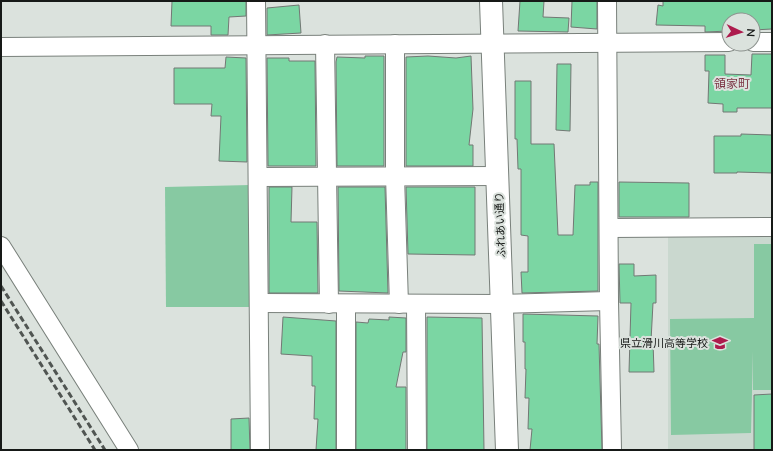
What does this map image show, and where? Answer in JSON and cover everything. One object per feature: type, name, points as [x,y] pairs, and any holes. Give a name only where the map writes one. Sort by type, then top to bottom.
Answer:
[{"type":"street","points":[[256,1],[260,450]]},
{"type":"street","name":"ふれあい通り","points":[[492,1],[507,450]]},
{"type":"street","points":[[607,1],[610,228],[609,301],[612,450]]},
{"type":"street","points":[[1,47],[244,46],[257,44],[493,45],[721,42]]},
{"type":"street","points":[[761,42],[772,42]]},
{"type":"street","points":[[325,44],[327,177],[346,450]]},
{"type":"street","points":[[395,44],[395,176],[407,304],[417,450]]},
{"type":"street","points":[[258,177],[498,176]]},
{"type":"street","points":[[610,228],[772,228]]},
{"type":"street","points":[[1,246],[129,450]]},
{"type":"street","points":[[259,303],[502,304],[609,301]]},
{"type":"shaded area","name":"県立滑川高等学校","points":[[772,235],[772,450],[668,450],[668,236]]},
{"type":"green space","points":[[250,185],[252,307],[166,307],[165,187]]},
{"type":"green space","points":[[754,244],[772,244],[772,390],[753,390],[753,351],[751,433],[671,435],[670,319],[754,318]]},
{"type":"building","points":[[172,1],[246,1],[246,16],[229,17],[228,35],[211,35],[211,26],[171,26]]},
{"type":"building","points":[[520,1],[544,1],[543,17],[569,18],[568,32],[518,31]]},
{"type":"building","points":[[572,1],[597,1],[597,29],[571,27]]},
{"type":"building","points":[[663,1],[772,1],[772,29],[761,30],[761,12],[721,12],[721,31],[705,32],[705,26],[656,25],[658,5],[663,6]]},
{"type":"building","points":[[299,5],[301,33],[267,35],[267,8]]},
{"type":"building","points":[[752,54],[772,54],[772,108],[737,108],[737,112],[723,112],[723,104],[708,103],[709,71],[705,71],[705,55],[725,55],[725,74],[751,75]]},
{"type":"building","points":[[365,56],[384,56],[384,166],[337,166],[337,57],[365,58]]},
{"type":"building","points":[[428,56],[456,58],[471,56],[473,109],[469,145],[473,145],[473,166],[406,166],[406,57]]},
{"type":"building","points":[[226,57],[246,58],[247,162],[219,161],[221,116],[211,116],[212,104],[174,104],[174,68],[225,68]]},
{"type":"building","points":[[267,58],[289,58],[289,61],[315,61],[316,166],[268,166]]},
{"type":"building","points":[[557,64],[571,64],[570,131],[556,130]]},
{"type":"building","points":[[515,81],[531,81],[531,144],[554,144],[558,235],[573,235],[575,185],[590,185],[590,182],[598,182],[598,291],[522,293],[521,272],[528,272],[528,236],[521,235],[521,169],[518,169],[517,139],[515,139]]},
{"type":"building","points":[[741,134],[772,135],[772,173],[714,173],[714,136],[741,136]]},
{"type":"building","points":[[619,182],[689,183],[689,217],[619,217]]},
{"type":"building","points":[[269,187],[292,187],[291,222],[317,222],[318,293],[269,293]]},
{"type":"building","points":[[338,187],[385,187],[388,293],[339,291]]},
{"type":"building","points":[[406,187],[475,187],[475,255],[408,254]]},
{"type":"building","points":[[619,264],[634,264],[634,276],[656,275],[656,303],[653,303],[651,341],[653,341],[654,372],[629,372],[631,303],[620,303]]},
{"type":"building","points":[[523,314],[598,316],[597,344],[599,344],[602,450],[530,450],[532,429],[528,429],[529,398],[525,398],[526,369],[525,342],[523,342]]},
{"type":"building","points":[[283,317],[336,321],[336,450],[316,450],[318,419],[314,419],[315,386],[312,386],[312,356],[281,354]]},
{"type":"building","points":[[389,317],[406,318],[406,352],[403,352],[396,387],[406,387],[406,450],[356,450],[356,322],[368,323],[369,319],[389,320]]},
{"type":"building","points":[[427,317],[482,318],[484,450],[427,450]]},
{"type":"building","points":[[772,394],[772,450],[754,450],[754,395]]},
{"type":"building","points":[[249,418],[250,450],[231,450],[231,419]]},
{"type":"railway","points":[[1,286],[105,450]]},
{"type":"railway","points":[[1,301],[95,450]]},
{"type":"place","name":"県立滑川高等学校","points":[[720,343]]},
{"type":"district","name":"領家町","points":[[732,83]]}]
